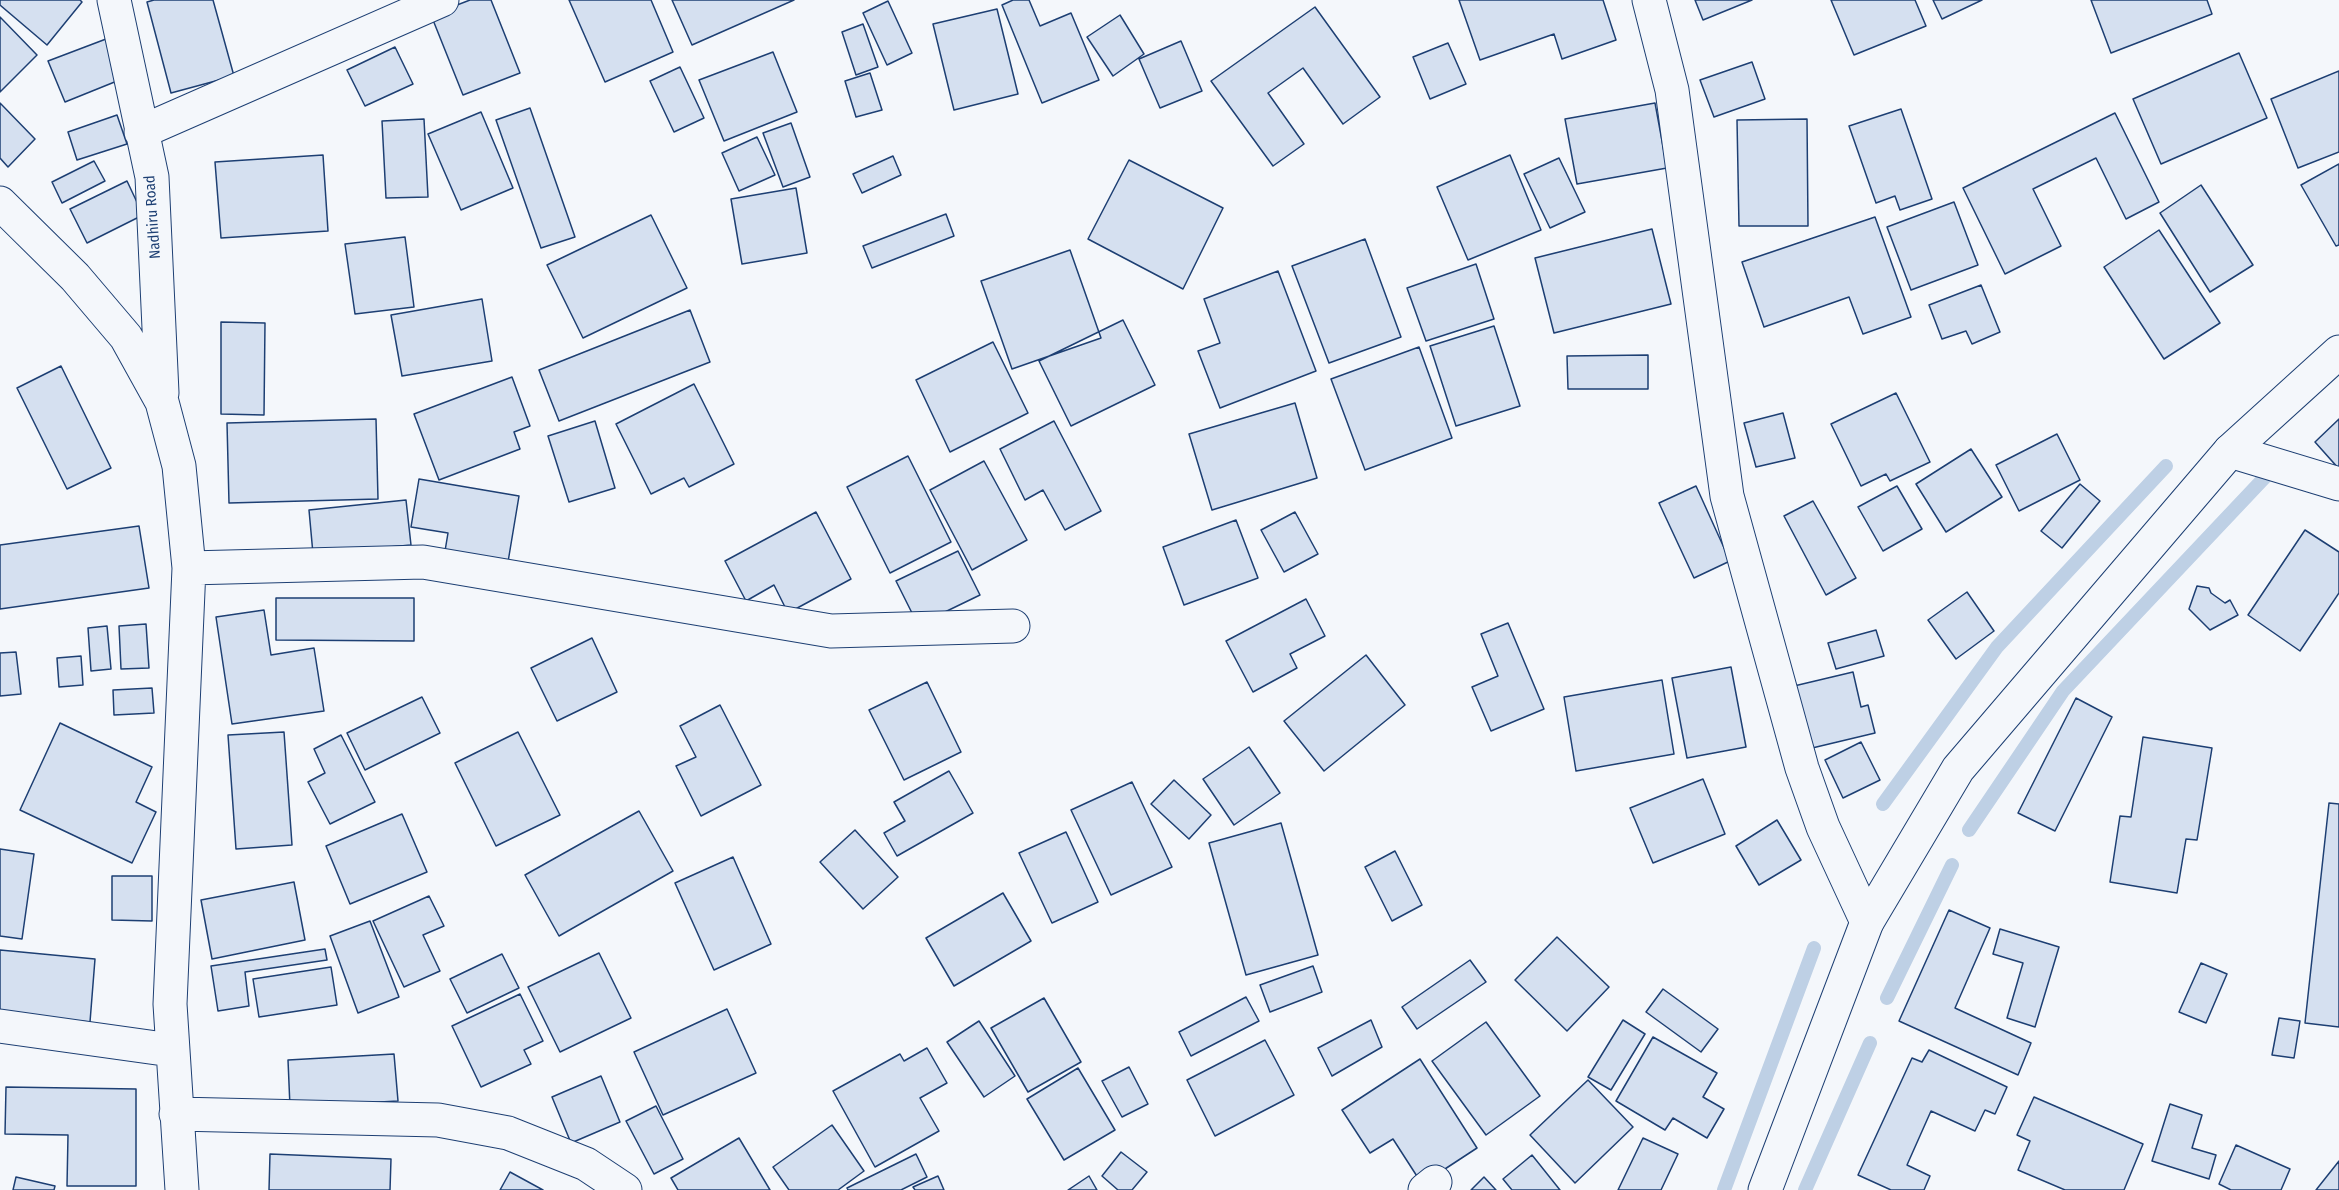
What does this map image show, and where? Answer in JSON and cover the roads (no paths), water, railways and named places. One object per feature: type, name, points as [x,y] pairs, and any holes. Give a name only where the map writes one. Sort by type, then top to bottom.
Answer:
[{"type":"street","name":"Nadhiru Road","points":[[114,0],[152,177],[162,402]]},
{"type":"street","points":[[141,132],[442,0]]},
{"type":"street","points":[[1649,0],[1672,90],[1727,496],[1802,768],[1822,827],[1867,922]]},
{"type":"street","points":[[0,203],[75,277],[126,337],[162,402],[179,466],[189,568],[170,1004],[171,1050],[182,1190]]},
{"type":"street","points":[[1765,1190],[1867,922],[1958,769],[2230,451],[2339,352]]},
{"type":"street","points":[[2230,451],[2339,484]]},
{"type":"street","points":[[189,568],[423,562],[831,631],[1012,626]]},
{"type":"street","points":[[0,1026],[171,1050]]},
{"type":"street","points":[[176,1114],[438,1120],[508,1134],[586,1164],[625,1190]]},
{"type":"waterway","points":[[1883,804],[1997,647],[2166,466]]},
{"type":"waterway","points":[[1969,830],[2063,691],[2267,475]]},
{"type":"waterway","points":[[1887,998],[1952,865]]},
{"type":"waterway","points":[[1724,1190],[1814,948]]},
{"type":"waterway","points":[[1805,1190],[1870,1043]]}]
